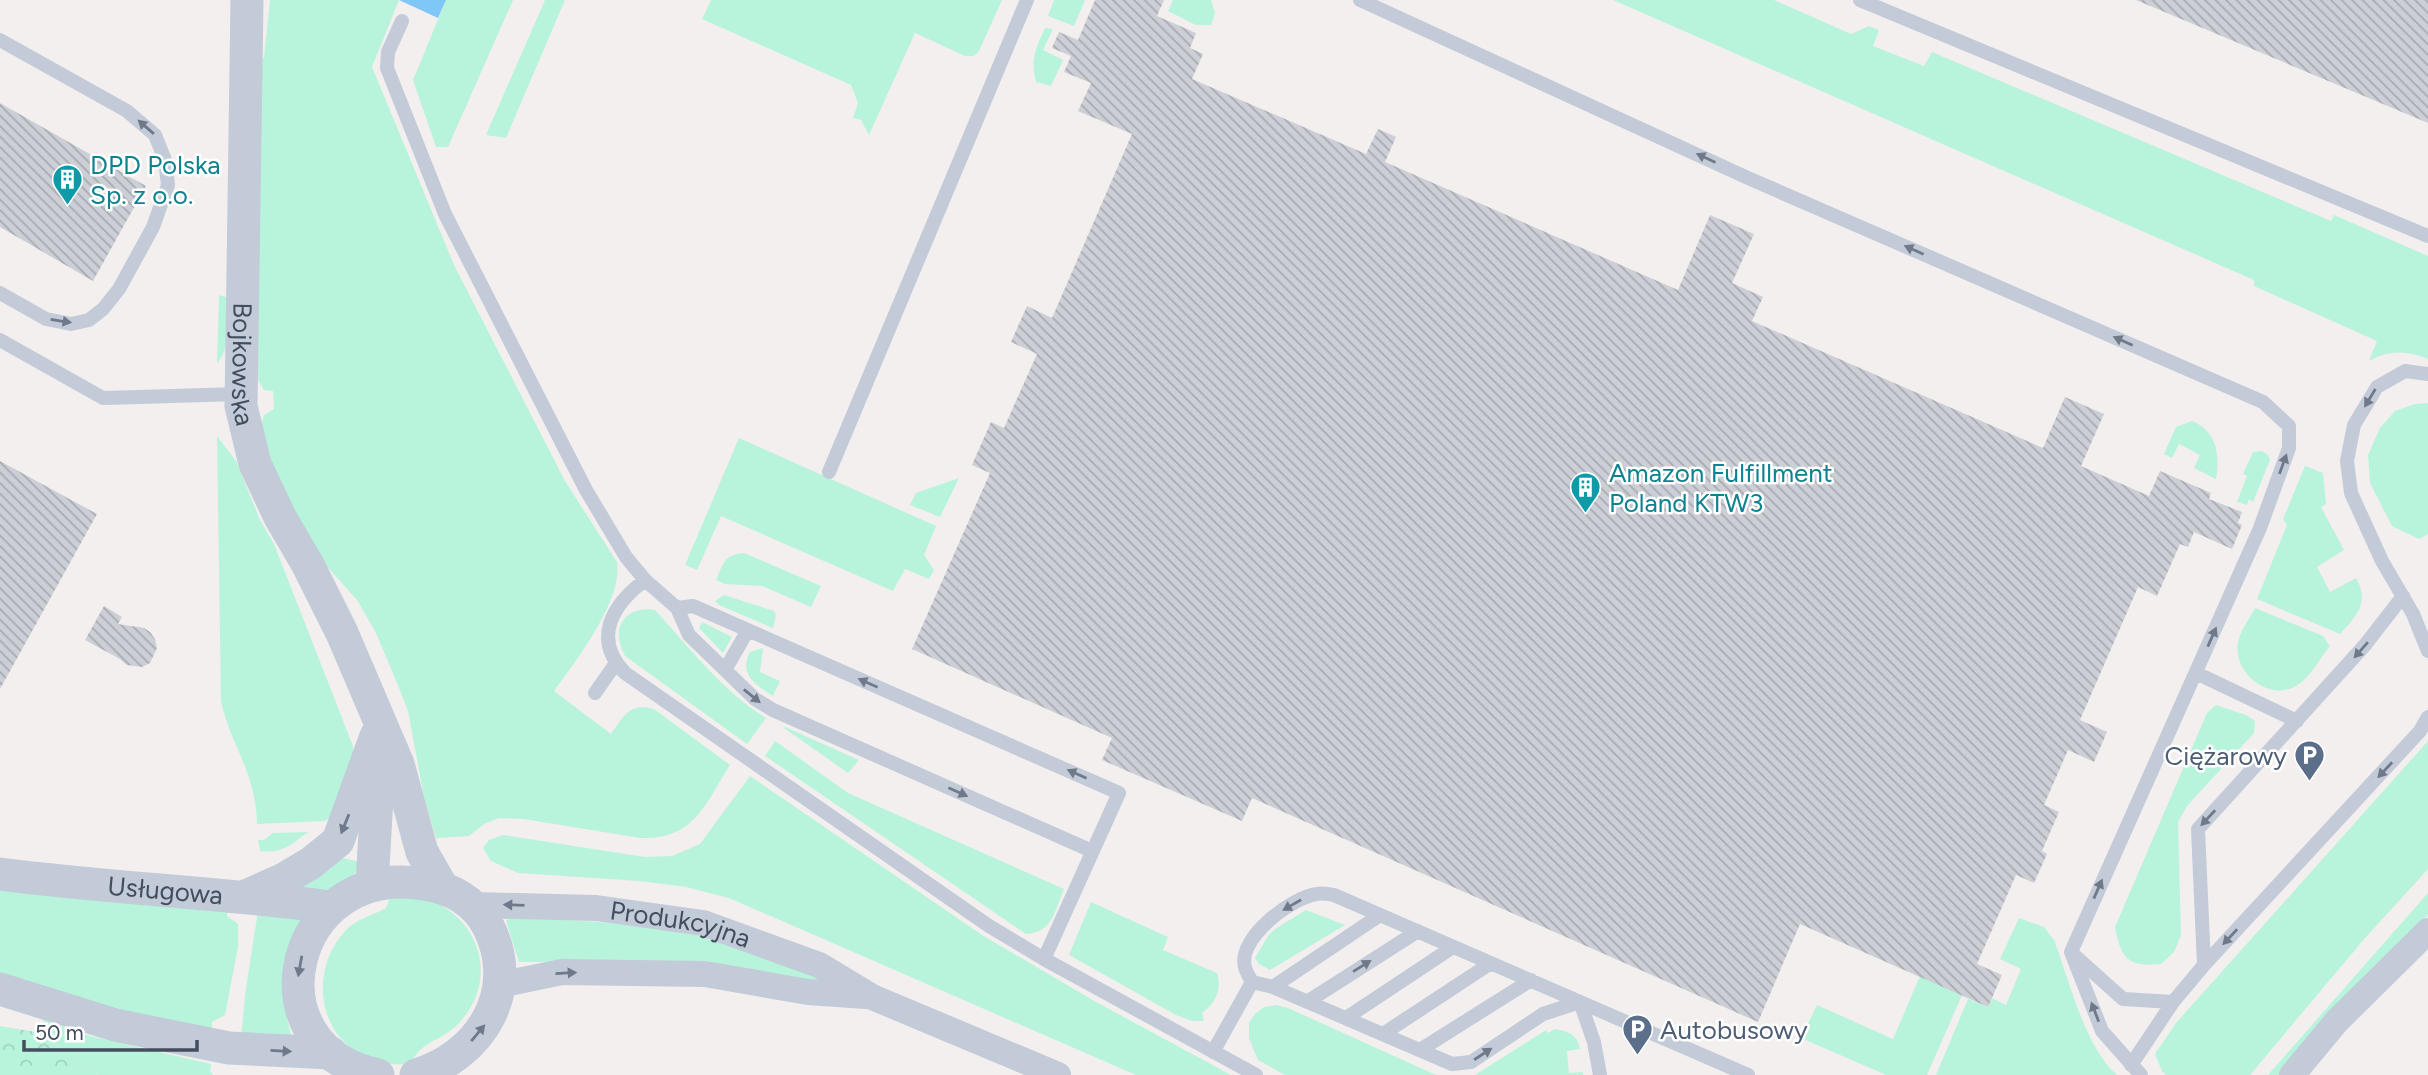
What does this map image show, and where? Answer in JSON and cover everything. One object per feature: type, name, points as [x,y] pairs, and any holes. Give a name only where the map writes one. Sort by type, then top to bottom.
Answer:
[{"type":"street","name":"Bojkowska","points":[[247,0],[241,406],[255,464],[342,633],[398,764],[422,852],[442,887]]},
{"type":"street","name":"Bojkowska","points":[[370,698],[379,768],[372,884]]},
{"type":"street","points":[[246,896],[311,863],[338,841],[376,736]]},
{"type":"street","name":"Usługowa","points":[[0,874],[119,887],[246,896],[331,907]]},
{"type":"street","points":[[342,1063],[312,1032],[299,1007],[298,979],[302,955],[312,931],[331,907],[372,884],[392,881],[442,887],[474,905],[495,941],[499,961],[499,985],[489,1020],[462,1051],[430,1073]]},
{"type":"street","name":"Produkcyjna","points":[[474,905],[596,908],[703,923],[819,965],[872,997],[1058,1075]]},
{"type":"street","points":[[2292,1075],[2337,1021],[2428,931]]},
{"type":"street","name":"Produkcyjna","points":[[499,985],[562,972],[705,974],[808,992],[872,997]]},
{"type":"street","points":[[0,989],[115,1025],[229,1048],[342,1063],[379,1075]]},
{"type":"lane","points":[[829,472],[1027,0]]},
{"type":"lane","points":[[1360,0],[1748,178],[2263,402],[2289,426],[2289,447],[2260,528],[2071,952],[2102,1031],[2136,1070],[2173,1002],[2420,731],[2428,717]]},
{"type":"lane","points":[[1860,0],[2428,236]]},
{"type":"lane","points":[[402,21],[388,52],[387,68],[445,214],[569,460],[626,557],[645,580],[677,608],[689,635],[755,699],[774,710],[1093,851]]},
{"type":"lane","points":[[0,40],[127,111],[155,135],[165,160],[168,185],[153,227],[119,289],[103,309],[89,320],[71,324],[46,319],[0,293]]},
{"type":"lane","points":[[0,340],[103,398],[241,394]]},
{"type":"lane","points":[[2428,374],[2405,371],[2377,387],[2354,425],[2347,461],[2351,493],[2428,651]]},
{"type":"lane","points":[[645,580],[636,586],[618,607],[608,631],[610,654],[625,673],[989,926],[1256,1075]]},
{"type":"lane","points":[[2204,965],[2198,829],[2365,645],[2403,596]]},
{"type":"lane","points":[[677,608],[693,606],[1119,793],[1044,959]]},
{"type":"lane","points":[[724,670],[748,630]]},
{"type":"lane","points":[[595,693],[616,663]]},
{"type":"lane","points":[[2196,673],[2297,721]]},
{"type":"lane","points":[[1252,982],[1244,965],[1248,947],[1260,926],[1293,903],[1316,894],[1334,895],[1748,1075]]},
{"type":"lane","points":[[1273,987],[1380,915]]},
{"type":"lane","points":[[1307,1002],[1418,931]]},
{"type":"lane","points":[[1346,1018],[1453,947]]},
{"type":"lane","points":[[2071,952],[2123,999],[2173,1002]]},
{"type":"lane","points":[[1383,1034],[1491,963]]},
{"type":"lane","points":[[1420,1050],[1531,980]]},
{"type":"lane","points":[[1213,1052],[1252,982]]},
{"type":"lane","points":[[1252,982],[1273,987],[1451,1064],[1471,1062],[1543,1014],[1580,1002]]},
{"type":"lane","points":[[1580,1002],[1594,1042],[1600,1075]]},
{"type":"green space","points":[[270,0],[399,0],[372,67],[454,265],[565,481],[617,562],[617,577],[606,612],[554,691],[611,734],[624,716],[633,709],[654,709],[730,765],[696,817],[674,833],[640,838],[524,819],[499,818],[484,824],[469,836],[436,838],[424,797],[408,711],[393,673],[375,631],[357,600],[324,563],[274,477],[261,424],[264,415],[274,409],[273,391],[264,390],[258,380],[255,58],[264,58]]},
{"type":"green space","points":[[446,0],[513,0],[448,147],[436,147],[413,80]]},
{"type":"green space","points":[[545,0],[565,0],[506,138],[486,135]]},
{"type":"green space","points":[[711,0],[1002,0],[979,51],[974,56],[965,56],[915,33],[869,135],[861,120],[853,118],[858,103],[851,85],[702,19]]},
{"type":"green space","points":[[1054,0],[1085,0],[1074,26],[1048,16]]},
{"type":"green space","points":[[1173,0],[1211,0],[1215,13],[1211,25],[1196,25],[1168,11]]},
{"type":"green space","points":[[1613,0],[1774,0],[1851,34],[1869,26],[1879,30],[1873,46],[1924,66],[1932,52],[2331,221],[2334,215],[2428,256],[2428,359],[2398,352],[2369,361],[2377,341],[2254,286],[2254,280]]},
{"type":"green space","points":[[1045,28],[1053,29],[1043,50],[1063,60],[1051,86],[1036,82],[1034,74],[1035,54]]},
{"type":"green space","points":[[219,295],[229,298],[229,323],[225,349],[217,363]]},
{"type":"green space","points":[[2428,403],[2428,534],[2419,539],[2392,526],[2370,483],[2368,455],[2380,428],[2395,411]]},
{"type":"green space","points":[[2192,421],[2212,437],[2217,453],[2216,479],[2194,468],[2200,455],[2179,444],[2172,458],[2164,454],[2176,427]]},
{"type":"green space","points":[[217,436],[236,461],[260,520],[274,544],[353,746],[353,770],[332,815],[325,821],[257,824],[256,806],[248,774],[225,717],[221,701]]},
{"type":"green space","points":[[739,438],[936,526],[924,555],[934,570],[929,579],[905,569],[893,591],[721,516],[697,570],[685,565]]},
{"type":"green space","points":[[2262,451],[2270,460],[2253,502],[2249,499],[2247,505],[2237,502],[2247,476],[2243,474],[2253,452]]},
{"type":"green space","points":[[2305,466],[2323,473],[2326,504],[2321,507],[2344,550],[2317,567],[2330,592],[2356,578],[2362,594],[2360,608],[2340,634],[2257,599],[2287,525],[2283,519]]},
{"type":"green space","points":[[959,478],[940,517],[910,505],[916,493]]},
{"type":"green space","points":[[744,553],[821,586],[811,607],[762,586],[725,584],[716,580],[728,558]]},
{"type":"green space","points":[[724,595],[774,611],[776,615],[773,628],[719,605],[715,601]]},
{"type":"green space","points":[[2255,608],[2323,636],[2330,646],[2299,684],[2288,689],[2266,688],[2248,675],[2241,665],[2238,642]]},
{"type":"green space","points":[[646,609],[655,610],[721,682],[766,718],[747,744],[625,656],[619,640],[621,625],[629,615]]},
{"type":"green space","points":[[702,622],[732,637],[723,653],[699,628]]},
{"type":"green space","points":[[763,648],[760,672],[780,681],[773,696],[755,683],[746,667],[750,652]]},
{"type":"green space","points":[[2216,705],[2246,715],[2255,721],[2254,733],[2187,806],[2178,822],[2181,935],[2174,952],[2161,964],[2134,962],[2123,954],[2115,927],[2207,713]]},
{"type":"green space","points":[[785,727],[859,760],[848,773]]},
{"type":"green space","points":[[775,741],[848,793],[1064,889],[1055,913],[1042,929],[1026,934],[765,756]]},
{"type":"green space","points":[[2428,741],[2428,869],[2365,938],[2250,1075],[2166,1075],[2155,1054],[2176,1023]]},
{"type":"green space","points":[[750,776],[982,935],[1096,1002],[1231,1075],[1136,1075],[729,898],[686,887],[639,881],[518,873],[491,861],[483,848],[489,840],[503,835],[645,857],[672,856],[700,844]]},
{"type":"green space","points":[[308,832],[281,849],[260,851],[258,840],[264,840],[273,833]]},
{"type":"green space","points":[[338,857],[361,862],[352,879],[324,899],[279,893]]},
{"type":"green space","points":[[0,886],[228,908],[227,916],[238,924],[238,947],[225,1015],[212,1022],[212,1030],[173,1027],[0,974]]},
{"type":"green space","points":[[2428,893],[2428,915],[2366,974],[2280,1075],[2268,1075]]},
{"type":"green space","points":[[391,895],[434,902],[455,915],[467,928],[480,959],[478,992],[470,1008],[452,1029],[421,1049],[410,1064],[378,1062],[350,1048],[337,1034],[328,1017],[324,999],[323,980],[327,961],[335,944],[352,925],[386,908]]},
{"type":"green space","points":[[1091,902],[1168,937],[1163,950],[1217,973],[1218,990],[1211,1005],[1202,1013],[1204,1021],[1192,1021],[1176,1015],[1069,955]]},
{"type":"green space","points":[[1306,910],[1345,925],[1270,970],[1259,964],[1255,958],[1268,936]]},
{"type":"green space","points":[[258,911],[311,914],[288,962],[285,976],[285,1005],[293,1043],[241,1039]]},
{"type":"green space","points":[[509,918],[608,923],[682,932],[735,945],[823,979],[821,983],[667,961],[519,962],[506,921]]},
{"type":"green space","points":[[2019,918],[2044,927],[2054,940],[2087,1031],[2106,1063],[2117,1075],[1936,1075],[1968,999],[1988,1007],[1992,998],[2006,1005],[2021,969],[2000,959]]},
{"type":"green space","points":[[1920,976],[1962,995],[1927,1075],[1886,1075],[1801,1038],[1817,1005],[1893,1039]]},
{"type":"green space","points":[[1276,1005],[1436,1075],[1285,1075],[1258,1060],[1249,1038],[1249,1023],[1255,1014],[1264,1007]]},
{"type":"green space","points":[[44,1020],[90,1036],[211,1064],[210,1071],[213,1075],[98,1075],[41,1033]]},
{"type":"green space","points":[[0,1026],[41,1033],[98,1075],[0,1075]]},
{"type":"green space","points":[[1555,1029],[1568,1033],[1577,1040],[1580,1049],[1567,1051],[1569,1073],[1583,1072],[1583,1075],[1475,1075],[1546,1030],[1548,1033]]},
{"type":"water","points":[[399,0],[446,0],[438,18]]},
{"type":"building","name":"Amazon Fulfillment Poland KTW3","points":[[1095,0],[1164,0],[1157,16],[1196,33],[1190,48],[1203,54],[1192,79],[1366,154],[1378,129],[1396,137],[1385,162],[1678,290],[1710,215],[1754,234],[1732,283],[1763,297],[1752,321],[2043,448],[2065,397],[2104,414],[2081,466],[2149,496],[2160,471],[2211,493],[2209,499],[2242,512],[2238,523],[2242,525],[2232,549],[2194,532],[2188,547],[2180,544],[2157,596],[2138,587],[2080,720],[2107,732],[2094,762],[2068,750],[2044,805],[2059,812],[2042,851],[2047,854],[2034,883],[2016,875],[1977,964],[2002,975],[1988,1007],[1800,924],[1758,1022],[1252,798],[1242,821],[1102,760],[1112,738],[912,649],[990,473],[972,465],[991,422],[1004,428],[1037,354],[1011,342],[1027,306],[1052,318],[1132,134],[1078,111],[1091,83],[1064,72],[1071,56],[1052,48],[1059,32],[1078,40]]},
{"type":"building","points":[[2136,0],[2428,0],[2428,123]]},
{"type":"building","name":"DPD Polska Sp. z o.o.","points":[[0,103],[146,186],[93,281],[0,227]]},
{"type":"building","points":[[0,461],[97,514],[0,689]]},
{"type":"building","points":[[104,606],[122,617],[118,624],[144,628],[150,632],[157,648],[150,663],[142,667],[127,665],[85,640]]},
{"type":"place","name":"DPD Polska Sp. z o.o.","points":[[67,207]]},
{"type":"place","name":"Amazon Fulfillment Poland KTW3","points":[[1586,515]]},
{"type":"place","name":"Ciężarowy","points":[[2310,783]]},
{"type":"place","name":"Autobusowy","points":[[1637,1057]]}]
